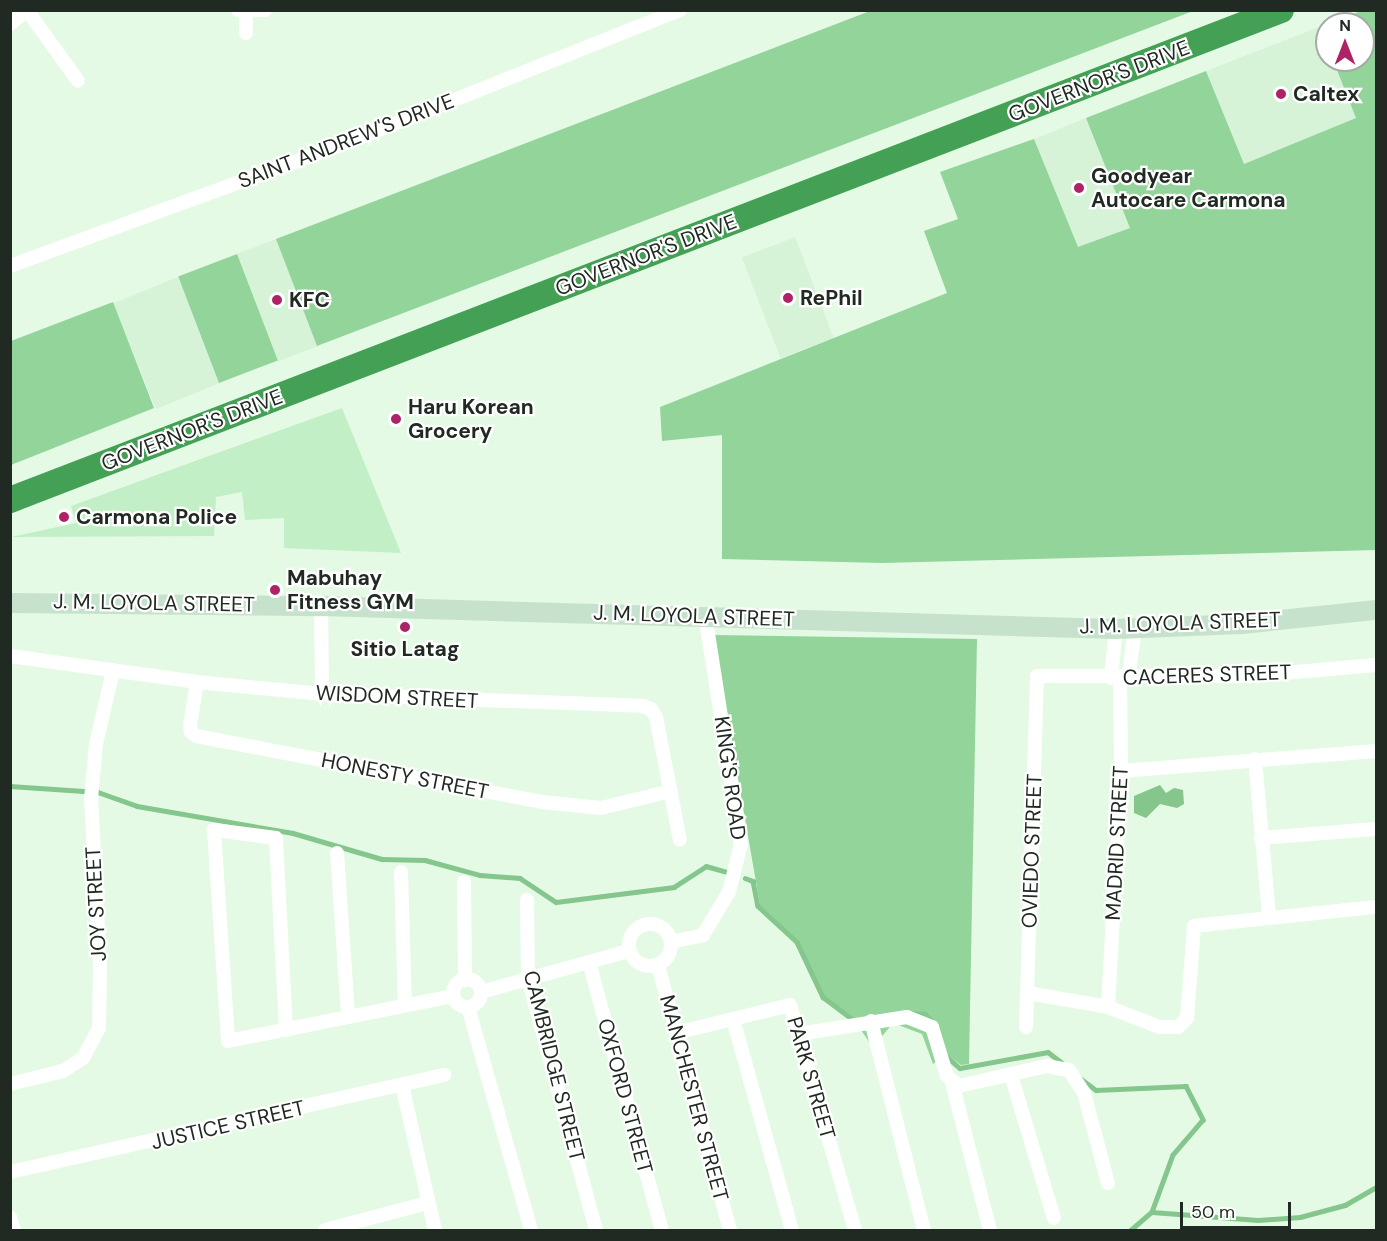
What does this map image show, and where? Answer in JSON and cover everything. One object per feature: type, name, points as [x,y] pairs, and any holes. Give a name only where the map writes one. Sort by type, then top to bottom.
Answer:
[{"type":"highway","name":"GOVERNOR'S DRIVE","points":[[10,500],[1281,10]]},
{"type":"main road","name":"J. M. LOYOLA STREET","points":[[10,603],[321,606],[1125,628],[1242,624],[1377,610]]},
{"type":"street","points":[[10,24],[27,10],[78,81]]},
{"type":"street","points":[[246,33],[242,12],[265,10]]},
{"type":"street","name":"SAINT ANDREW'S DRIVE","points":[[10,266],[351,141],[680,10]]},
{"type":"street","points":[[321,606],[321,694]]},
{"type":"street","name":"KING'S ROAD","points":[[671,942],[703,935],[729,892],[741,844],[705,615]]},
{"type":"street","name":"MADRID STREET","points":[[1108,1007],[1121,771],[1120,678],[1114,651],[1125,628]]},
{"type":"street","name":"MADRID STREET","points":[[1120,678],[1132,651],[1125,628]]},
{"type":"street","name":"WISDOM STREET","points":[[10,656],[197,682],[321,694],[642,706],[651,709],[656,717],[680,840]]},
{"type":"street","name":"CACERES STREET","points":[[1037,676],[1120,678],[1249,676],[1377,665]]},
{"type":"street","name":"JOY STREET","points":[[10,1084],[63,1071],[83,1058],[99,1028],[100,968],[90,799],[96,744],[113,670]]},
{"type":"street","name":"OVIEDO STREET","points":[[1026,1027],[1037,676]]},
{"type":"street","name":"HONESTY STREET","points":[[197,682],[190,725],[191,732],[196,736],[542,802],[601,808],[671,791]]},
{"type":"street","points":[[1121,771],[1377,751]]},
{"type":"street","points":[[1255,759],[1269,917]]},
{"type":"street","points":[[1261,838],[1377,829]]},
{"type":"street","points":[[286,1030],[276,838],[214,830],[228,1041],[286,1030],[348,1016],[454,996]]},
{"type":"street","points":[[337,853],[348,1016]]},
{"type":"street","points":[[401,872],[405,1005]]},
{"type":"street","points":[[464,882],[465,980]]},
{"type":"street","name":"CAMBRIDGE STREET","points":[[526,900],[528,978],[596,1230]]},
{"type":"street","points":[[1028,993],[1108,1007],[1159,1027],[1178,1027],[1188,1018],[1194,926],[1377,907]]},
{"type":"street","points":[[645,925],[659,926],[671,942],[668,956],[658,965],[637,963],[629,951],[630,937],[645,925]]},
{"type":"street","points":[[481,992],[629,951]]},
{"type":"street","name":"OXFORD STREET","points":[[589,962],[662,1230]]},
{"type":"street","name":"MANCHESTER STREET","points":[[658,965],[730,1230]]},
{"type":"street","points":[[465,980],[477,984],[481,992],[476,1004],[468,1007],[458,1004],[454,996],[455,987],[465,980]]},
{"type":"street","name":"PARK STREET","points":[[676,1033],[790,1005],[855,1230]]},
{"type":"street","points":[[468,1007],[531,1230]]},
{"type":"street","points":[[798,1035],[871,1021],[907,1017],[932,1027],[952,1083],[990,1230]]},
{"type":"street","points":[[734,1019],[792,1230]]},
{"type":"street","points":[[871,1021],[924,1230]]},
{"type":"street","points":[[952,1083],[968,1086],[1058,1066],[1078,1079],[1108,1183]]},
{"type":"street","points":[[1011,1075],[1054,1218]]},
{"type":"street","name":"JUSTICE STREET","points":[[10,1172],[444,1076]]},
{"type":"street","points":[[402,1085],[427,1203],[435,1230]]},
{"type":"street","points":[[325,1230],[427,1203]]},
{"type":"street","points":[[10,1217],[15,1230]]},
{"type":"shaded area","points":[[870,11],[1193,11],[317,346],[276,239]]},
{"type":"shaded area","points":[[1376,11],[1376,550],[882,563],[722,559],[722,435],[662,441],[660,407],[947,293],[924,231],[958,219],[940,172],[1034,139],[1078,247],[1130,228],[1086,118],[1206,71],[1244,164],[1356,118],[1338,72],[1375,72],[1375,12],[1358,12]]},
{"type":"shaded area","name":"Caltex","points":[[1315,29],[1315,72],[1338,72],[1357,118],[1244,164],[1206,71]]},
{"type":"shaded area","name":"Goodyear Autocare Carmona","points":[[1086,118],[1130,227],[1078,248],[1034,139]]},
{"type":"shaded area","name":"RePhil","points":[[795,237],[834,338],[780,358],[742,257]]},
{"type":"shaded area","name":"KFC","points":[[276,239],[317,346],[278,361],[237,254]]},
{"type":"shaded area","points":[[237,254],[278,360],[219,383],[178,277]]},
{"type":"shaded area","points":[[178,277],[221,383],[156,409],[113,303]]},
{"type":"shaded area","points":[[113,302],[154,408],[11,465],[11,341]]},
{"type":"shaded area","points":[[342,408],[401,553],[284,548],[284,518],[245,520],[242,492],[216,497],[214,536],[11,537],[76,523],[71,506]]},
{"type":"shaded area","points":[[713,635],[977,639],[969,1064],[961,1065],[946,1054],[933,1064],[922,1034],[893,1023],[873,1047],[853,1019],[824,996],[798,941],[760,905]]},
{"type":"shaded area","points":[[1160,785],[1166,793],[1174,788],[1183,790],[1184,804],[1177,808],[1160,804],[1146,818],[1134,813],[1134,796]]},
{"type":"waterway","points":[[10,786],[98,792],[137,806],[293,833],[382,859],[425,860],[480,875],[520,878],[556,902],[674,887],[706,866],[727,872]]},
{"type":"waterway","points":[[745,878],[753,881],[758,906],[797,942],[823,997],[855,1021]]},
{"type":"waterway","points":[[910,1013],[925,1014],[934,1023]]},
{"type":"waterway","points":[[946,1056],[960,1068],[1048,1052],[1065,1065]]},
{"type":"waterway","points":[[1080,1078],[1096,1090],[1186,1086],[1203,1120],[1173,1155],[1152,1212],[1131,1230]]},
{"type":"waterway","points":[[1152,1212],[1258,1220],[1300,1217],[1345,1205],[1376,1187]]},
{"type":"place","name":"Caltex","points":[[1281,94]]},
{"type":"place","name":"Goodyear Autocare Carmona","points":[[1079,188]]},
{"type":"place","name":"RePhil","points":[[788,298]]},
{"type":"place","name":"KFC","points":[[277,300]]},
{"type":"place","name":"Haru Korean Grocery","points":[[396,419]]},
{"type":"place","name":"Carmona Police","points":[[64,517]]},
{"type":"place","name":"Mabuhay Fitness GYM","points":[[275,590]]},
{"type":"place","name":"Sitio Latag","points":[[405,627]]}]
